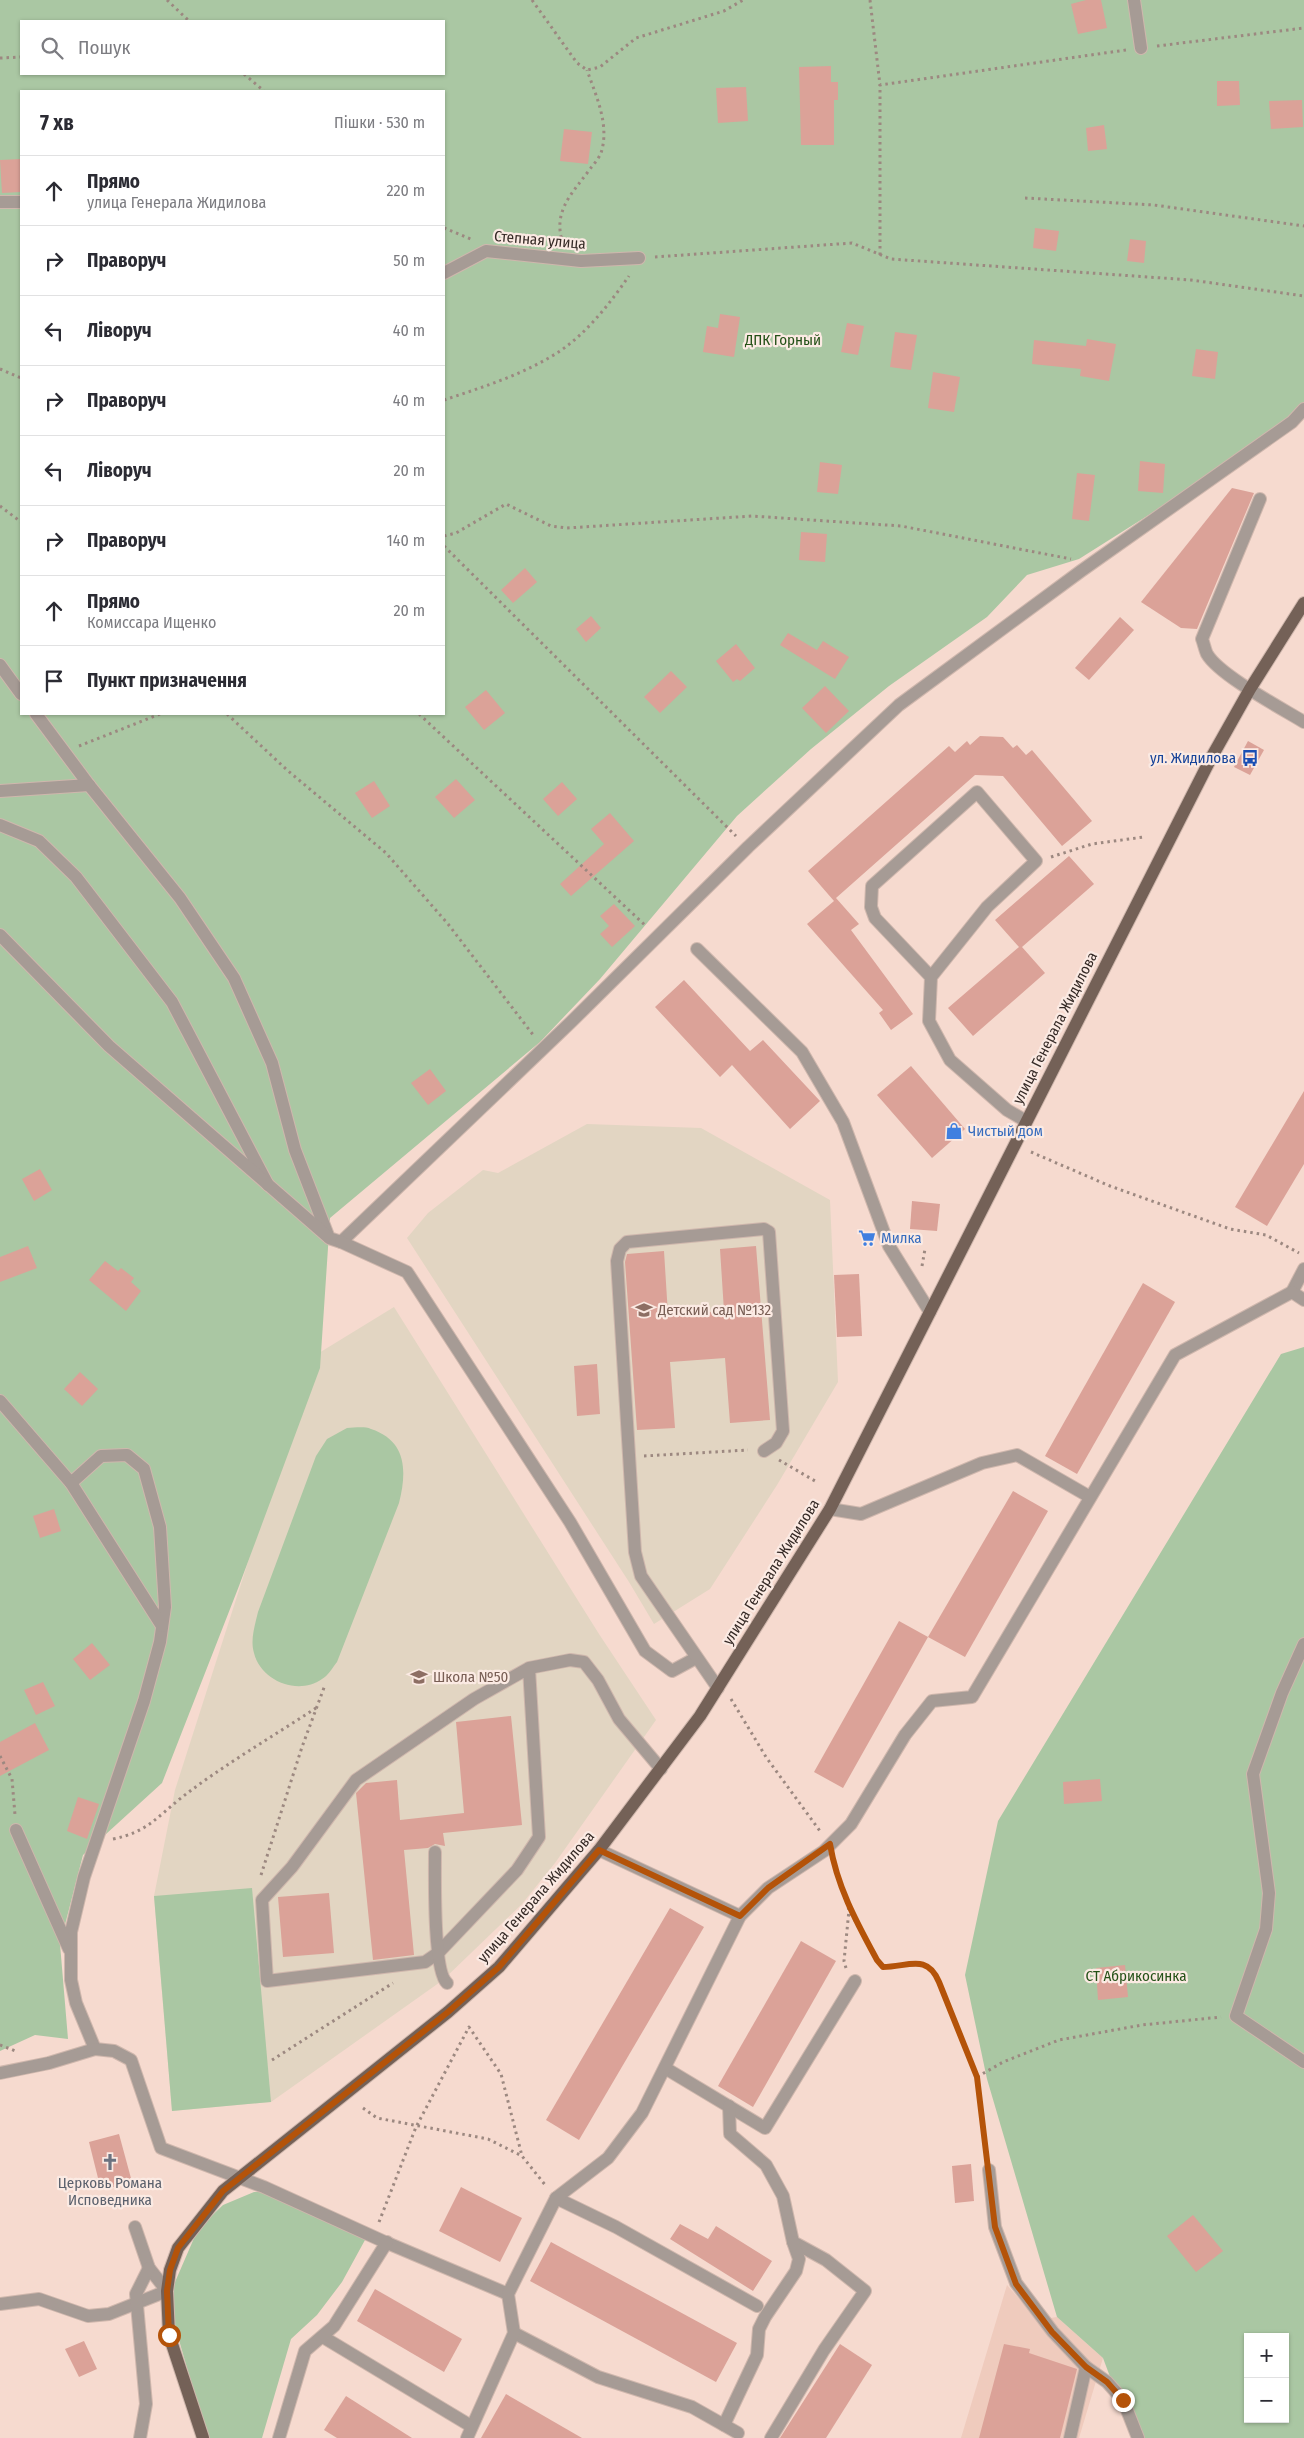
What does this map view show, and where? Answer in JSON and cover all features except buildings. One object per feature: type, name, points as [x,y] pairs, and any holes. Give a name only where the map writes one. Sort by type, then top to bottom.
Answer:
[{"type":"main road","name":"улица Генерала Жидилова","points":[[201,2438],[169,2335],[167,2291],[170,2270],[178,2248],[219,2196],[237,2178],[448,2012],[499,1967],[599,1850],[661,1769],[718,1688],[830,1508],[1210,760],[1250,689],[1304,603]]},
{"type":"street","points":[[1134,0],[1141,48]]},
{"type":"street","points":[[0,202],[20,202]]},
{"type":"street","name":"Степная улица","points":[[445,272],[486,251],[581,261],[638,258]]},
{"type":"street","points":[[335,1240],[543,1048],[658,938],[748,847],[900,705],[1081,571],[1292,422],[1304,409]]},
{"type":"street","points":[[1260,499],[1202,639],[1208,654],[1219,666],[1250,689],[1304,722]]},
{"type":"street","points":[[0,665],[20,693]]},
{"type":"street","points":[[37,715],[180,898],[234,978],[272,1063],[295,1150],[335,1240]]},
{"type":"street","points":[[0,791],[89,784]]},
{"type":"street","points":[[930,977],[875,918],[871,907],[872,886],[977,792],[1036,861],[987,907],[930,977],[929,1021],[950,1060],[1007,1110],[1026,1121]]},
{"type":"street","points":[[0,825],[39,841],[76,877],[172,1002],[268,1185]]},
{"type":"street","points":[[0,935],[109,1046],[268,1185],[335,1240],[407,1272],[570,1522],[644,1651],[672,1671],[696,1658]]},
{"type":"street","points":[[697,949],[802,1052],[843,1122],[889,1246],[930,1312]]},
{"type":"street","points":[[718,1688],[641,1576],[635,1552],[617,1269],[620,1249],[627,1242],[764,1228],[770,1232],[783,1431],[776,1444],[764,1452]]},
{"type":"street","points":[[323,2337],[469,2432],[514,2333],[508,2294],[556,2198],[608,2158],[642,2112],[740,1916],[768,1888],[830,1844],[851,1824],[905,1735],[932,1701],[972,1697],[1175,1355],[1292,1292],[1304,1269]]},
{"type":"street","points":[[1292,1292],[1304,1300]]},
{"type":"street","points":[[0,1401],[71,1483],[162,1626]]},
{"type":"street","points":[[71,1483],[101,1456],[127,1455],[144,1469],[160,1526],[165,1578],[165,1608],[162,1626],[144,1701],[78,1901],[70,1952],[71,1980],[76,2003],[95,2049]]},
{"type":"street","points":[[830,1508],[860,1514],[982,1462],[1017,1455],[1090,1497]]},
{"type":"street","points":[[1304,1644],[1282,1693],[1253,1774],[1269,1893],[1266,1929],[1236,2016],[1304,2062]]},
{"type":"street","points":[[529,1668],[539,1837],[517,1870],[438,1953],[425,1962],[267,1981],[262,1900],[292,1866],[356,1780],[474,1699],[529,1668],[570,1660],[584,1662],[598,1680],[619,1719],[661,1769]]},
{"type":"street","points":[[16,1830],[70,1952]]},
{"type":"street","points":[[599,1850],[740,1916]]},
{"type":"street","points":[[435,1852],[438,1953],[443,1980],[446,1983]]},
{"type":"street","points":[[665,2068],[765,2128],[855,1981]]},
{"type":"street","points":[[0,2073],[49,2063],[95,2049],[114,2051],[131,2060],[161,2148],[264,2187],[374,2237],[508,2294]]},
{"type":"street","points":[[724,2425],[757,2355],[759,2330],[765,2317],[796,2271],[799,2259],[783,2196],[766,2165],[730,2134],[729,2106]]},
{"type":"street","points":[[989,2170],[995,2227],[1016,2284],[1052,2332],[1086,2367],[1107,2382],[1123,2400],[1138,2438]]},
{"type":"street","points":[[556,2198],[616,2226],[757,2306]]},
{"type":"street","points":[[0,2304],[38,2299],[88,2316],[109,2314],[167,2291],[149,2268],[135,2227]]},
{"type":"street","points":[[279,2438],[305,2351],[334,2326],[386,2242]]},
{"type":"street","points":[[771,2438],[824,2350],[865,2291],[826,2260],[794,2242]]},
{"type":"street","points":[[140,2438],[146,2404],[136,2294],[149,2268]]},
{"type":"street","points":[[514,2333],[598,2377],[692,2407],[738,2433]]},
{"type":"street","points":[[1070,2438],[1086,2367]]},
{"type":"path","points":[[167,0],[187,20]]},
{"type":"path","points":[[532,0],[577,63],[588,70],[602,112],[604,134],[601,154],[562,208],[559,225],[565,251],[581,261]]},
{"type":"path","points":[[588,70],[600,67],[636,38],[724,11],[743,0]]},
{"type":"path","points":[[870,0],[880,85],[880,255]]},
{"type":"path","points":[[880,85],[1141,48],[1304,28]]},
{"type":"path","points":[[0,58],[20,57]]},
{"type":"path","points":[[245,75],[263,90]]},
{"type":"path","points":[[1025,198],[1154,205],[1304,226]]},
{"type":"path","points":[[445,228],[478,242],[486,251]]},
{"type":"path","points":[[445,400],[524,370],[560,351],[612,301],[632,271],[638,258],[852,243],[891,259],[1191,280],[1304,296]]},
{"type":"path","points":[[0,370],[20,378]]},
{"type":"path","points":[[445,536],[456,533],[506,504],[551,526],[567,528],[752,516],[901,526],[1064,557],[1071,559],[1081,571]]},
{"type":"path","points":[[0,506],[20,521]]},
{"type":"path","points":[[445,547],[748,847]]},
{"type":"path","points":[[64,752],[157,715]]},
{"type":"path","points":[[228,715],[287,770],[386,853],[448,924],[543,1048]]},
{"type":"path","points":[[420,715],[658,938]]},
{"type":"path","points":[[1036,861],[1092,844],[1144,837]]},
{"type":"path","points":[[1031,1152],[1110,1186],[1230,1229],[1266,1235],[1304,1256]]},
{"type":"path","points":[[922,1266],[925,1248]]},
{"type":"path","points":[[629,1457],[757,1449],[815,1481]]},
{"type":"path","points":[[261,1876],[325,1685]]},
{"type":"path","points":[[731,1699],[766,1757],[830,1844],[833,1861],[850,1910],[877,1960],[883,1967],[900,1967],[913,1963],[925,1964],[935,1973],[977,2077],[989,2170]]},
{"type":"path","points":[[97,1839],[114,1839],[138,1832],[157,1820],[180,1798],[316,1708]]},
{"type":"path","points":[[0,1756],[12,1779],[16,1830]]},
{"type":"path","points":[[850,1910],[844,1961],[848,1976],[855,1981]]},
{"type":"path","points":[[272,2060],[401,1978]]},
{"type":"path","points":[[977,2077],[1003,2062],[1059,2040],[1142,2025],[1236,2016]]},
{"type":"path","points":[[374,2237],[416,2127],[469,2027],[500,2074],[522,2156],[556,2198]]},
{"type":"path","points":[[363,2108],[377,2118],[416,2127],[488,2139],[522,2156]]},
{"type":"shaded area","name":"Детский сад №132","points":[[587,1124],[701,1128],[830,1200],[838,1382],[777,1485],[710,1589],[654,1624],[629,1582],[407,1238],[428,1213],[483,1170],[498,1173]]},
{"type":"shaded area","name":"Школа №50","points":[[394,1307],[599,1634],[656,1720],[555,1863],[522,1904],[443,1980],[271,2102],[172,2111],[154,1896],[175,1790],[314,1356]]},
{"type":"shaded area","points":[[1007,2285],[1038,2320],[1057,2317],[1103,2358],[1079,2438],[961,2438]]},
{"type":"green space","name":"ДПК Горный","points":[[0,0],[1304,0],[1304,417],[1079,559],[1027,575],[987,617],[889,686],[811,749],[737,816],[600,979],[540,1042],[330,1218],[320,1368],[239,1586],[162,1783],[83,1855],[60,1944],[68,2039],[35,2035],[0,2051]]},
{"type":"green space","name":"СТ Абрикосинка","points":[[1304,1347],[1304,2438],[1133,2438],[1103,2358],[1057,2317],[987,2079],[965,1975],[998,1821],[1281,1354]]},
{"type":"green space","points":[[347,1428],[368,1428],[383,1434],[392,1441],[402,1458],[402,1491],[337,1662],[322,1679],[312,1684],[292,1686],[272,1678],[258,1663],[253,1648],[254,1627],[316,1456],[327,1439]]},
{"type":"green space","points":[[252,1888],[271,2102],[172,2111],[154,1896]]},
{"type":"green space","points":[[254,2192],[281,2192],[365,2240],[342,2282],[317,2315],[291,2339],[262,2438],[207,2438],[173,2319],[172,2289],[198,2229],[223,2205]]},
{"type":"place","name":"ул. Жидилова","points":[[1250,758]]},
{"type":"place","name":"Чистый дом","points":[[954,1131]]},
{"type":"place","name":"Милка","points":[[867,1238]]},
{"type":"place","name":"Детский сад №132","points":[[644,1310]]},
{"type":"place","name":"Школа №50","points":[[419,1677]]},
{"type":"place","name":"Церковь Романа Исповедника","points":[[110,2162]]},
{"type":"route","points":[[169,2335],[167,2291],[170,2270],[178,2248],[223,2191],[371,2071],[448,2012],[499,1967],[599,1850],[627,1861],[740,1916],[768,1888],[798,1870],[824,1851],[830,1844],[833,1861],[850,1910],[877,1960],[883,1967],[900,1967],[913,1963],[925,1964],[935,1973],[939,1982],[977,2077],[983,2113],[995,2227],[1016,2284],[1052,2332],[1086,2367],[1107,2382],[1123,2400]]}]
